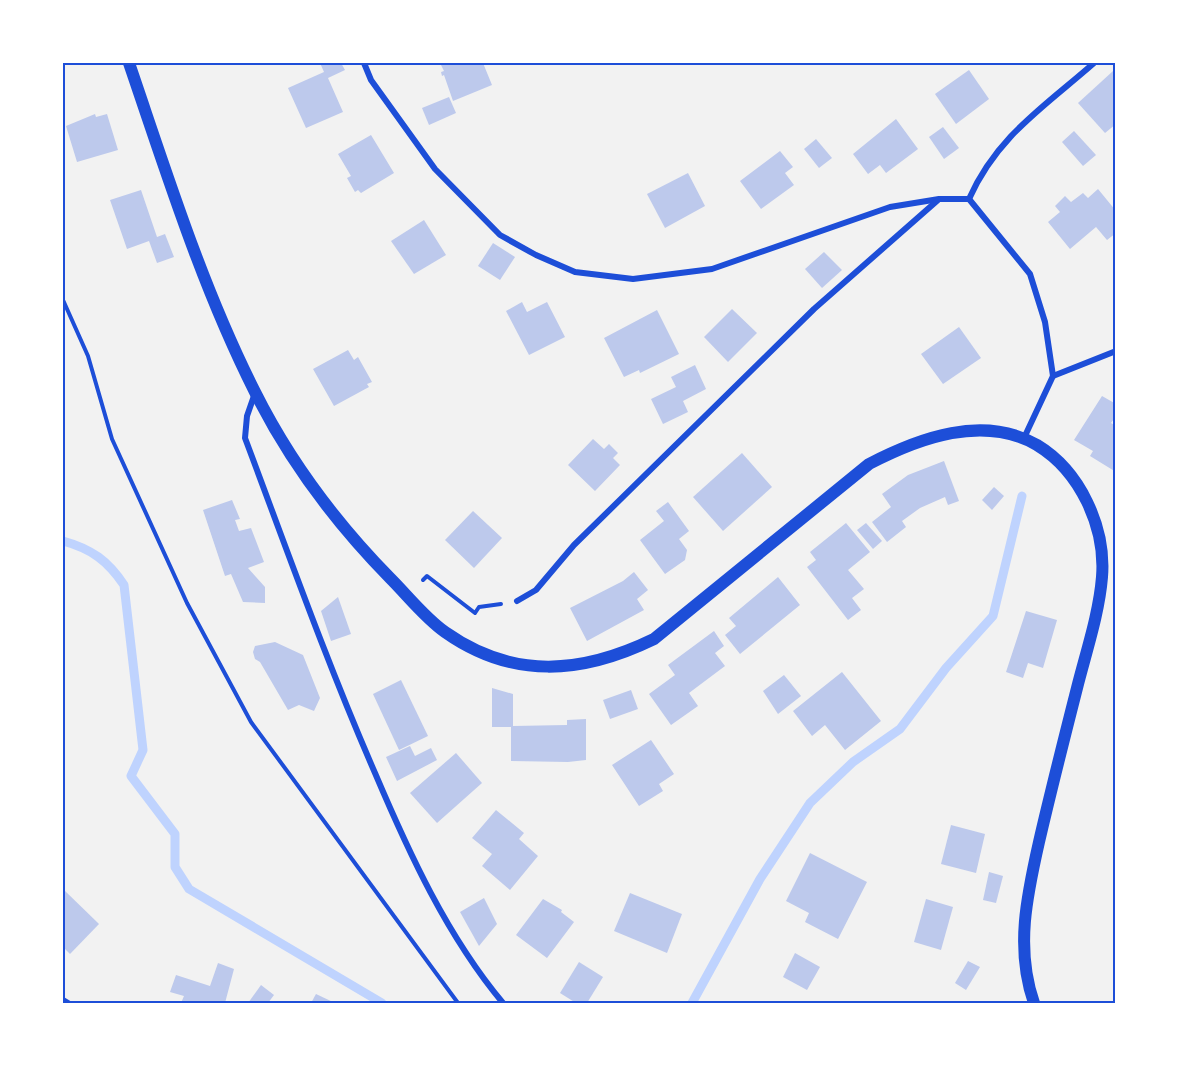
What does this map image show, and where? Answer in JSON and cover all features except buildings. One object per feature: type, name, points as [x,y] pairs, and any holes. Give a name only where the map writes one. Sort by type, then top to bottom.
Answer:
[{"type":"main road","points":[[129,63],[190,238],[255,393],[284,444],[358,546],[443,631],[473,650],[499,660],[527,666],[558,668],[593,663],[622,654],[654,639],[836,489],[869,464],[908,444],[955,433],[989,430],[1024,438],[1054,458],[1078,485],[1097,530],[1102,575],[1090,636],[1056,767],[1026,902],[1024,955],[1034,1003]]},
{"type":"street","points":[[364,63],[371,80],[435,169],[500,235],[574,272],[633,279],[712,269],[890,207],[939,199],[969,199]]},
{"type":"street","points":[[969,199],[981,173],[1004,141],[1095,63]]},
{"type":"street","points":[[517,602],[536,590],[574,545],[814,309],[939,199]]},
{"type":"street","points":[[969,199],[1030,274],[1046,322],[1053,376],[1024,438]]},
{"type":"street","points":[[1053,376],[1116,351]]},
{"type":"street","points":[[255,393],[246,416],[245,438],[343,700],[398,827],[435,900],[480,976],[503,1003]]},
{"type":"street","points":[[63,1000],[68,1003]]},
{"type":"path","points":[[63,300],[88,356],[112,438],[187,603],[251,722],[458,1003]]},
{"type":"path","points":[[423,580],[427,576],[475,613],[480,606],[517,602]]},
{"type":"waterway","points":[[692,1003],[760,879],[810,803],[853,762],[900,729],[946,668],[993,616],[1022,496]]},
{"type":"waterway","points":[[63,541],[83,548],[98,557],[112,569],[124,585],[143,750],[131,776],[175,834],[175,867],[189,889],[382,1003]]}]
